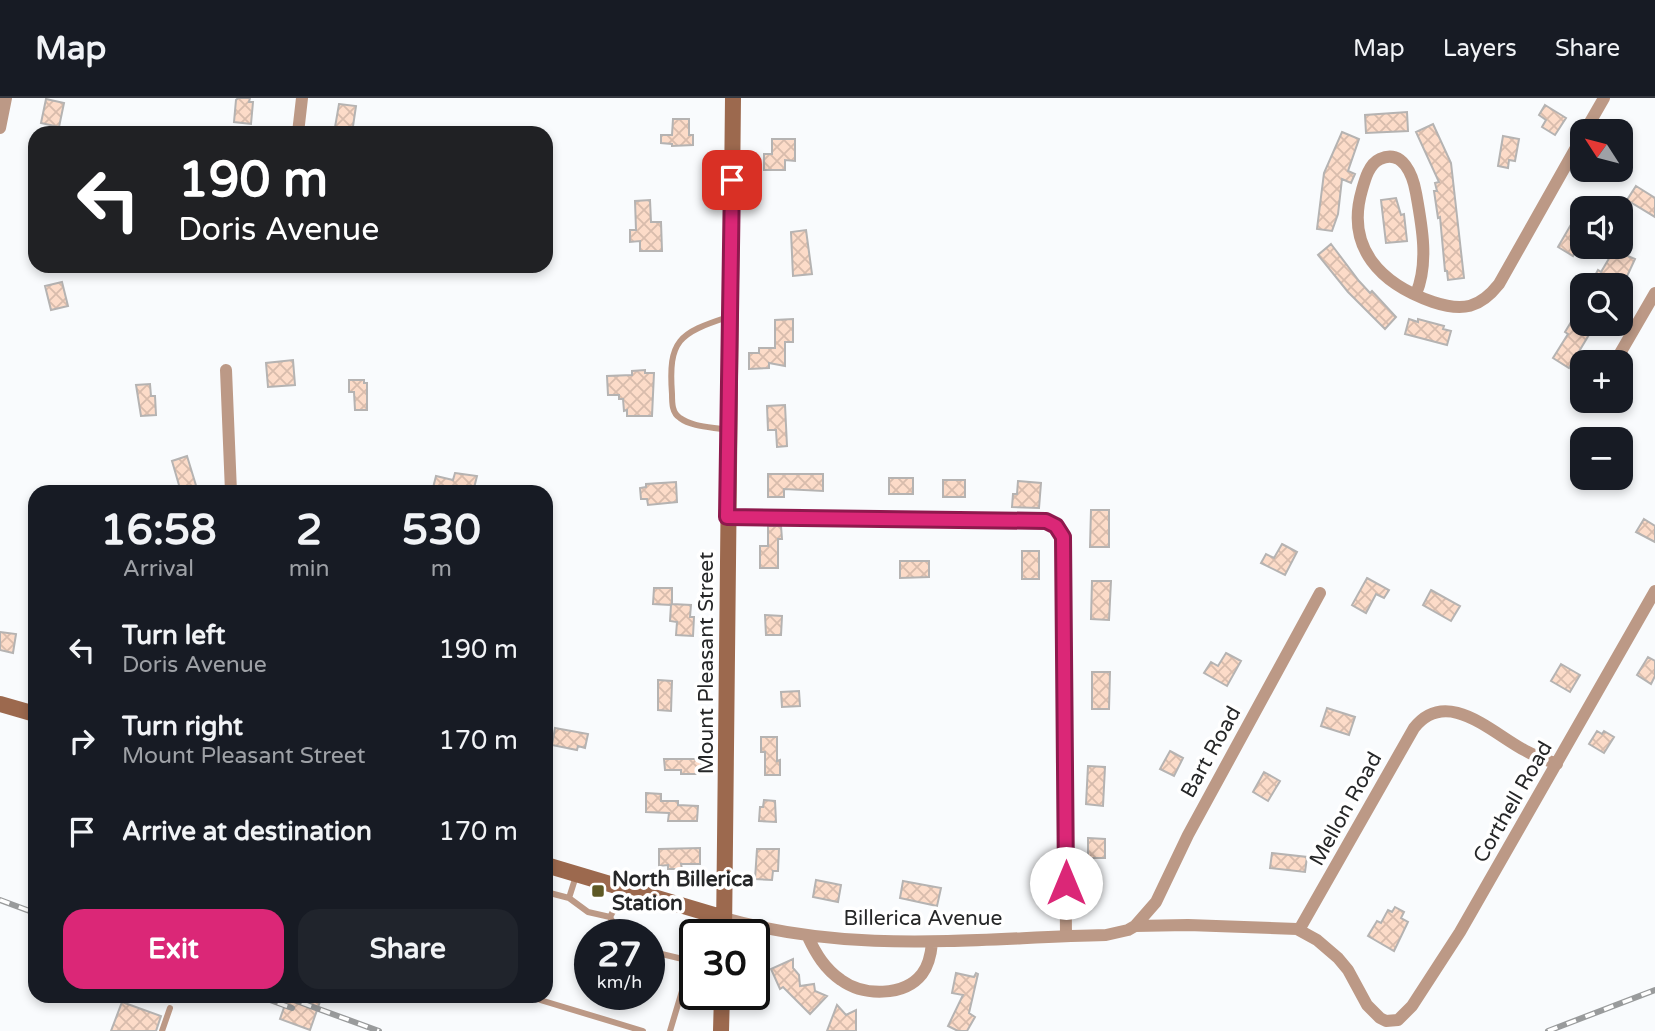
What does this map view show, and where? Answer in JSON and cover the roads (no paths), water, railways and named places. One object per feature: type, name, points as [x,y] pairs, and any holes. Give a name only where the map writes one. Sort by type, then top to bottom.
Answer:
[{"type":"main road","name":"Mount Pleasant Street","points":[[724,919],[733,98]]},
{"type":"main road","points":[[0,704],[28,712]]},
{"type":"main road","name":"Billerica Avenue","points":[[553,867],[626,888],[706,919]]},
{"type":"main road","points":[[721,1031],[722,1010]]},
{"type":"street","points":[[0,128],[6,98]]},
{"type":"street","points":[[299,126],[302,98]]},
{"type":"street","points":[[1592,119],[1604,98]]},
{"type":"street","points":[[1416,294],[1423,265],[1416,192],[1405,163],[1393,156],[1375,163],[1366,177],[1359,203],[1358,236],[1366,255],[1381,273],[1416,294],[1453,307],[1466,307],[1485,300],[1499,284],[1570,158]]},
{"type":"street","points":[[1622,350],[1655,293]]},
{"type":"street","points":[[226,370],[231,485]]},
{"type":"street","points":[[727,517],[1046,521],[1056,526],[1063,537],[1066,936]]},
{"type":"street","name":"Corthell Road","points":[[1391,1021],[1398,1020],[1412,1006],[1461,932],[1655,591]]},
{"type":"street","name":"Bart Road","points":[[1135,926],[1156,902],[1192,827],[1320,593]]},
{"type":"street","name":"Mellon Road","points":[[1299,930],[1414,728],[1433,712],[1456,711],[1526,752],[1557,764]]},
{"type":"street","name":"Billerica Avenue","points":[[770,930],[808,937],[868,942],[932,943],[1106,935],[1135,926],[1271,927],[1299,930],[1317,940],[1338,958],[1372,1012],[1391,1021]]},
{"type":"street","points":[[808,937],[818,959],[842,982],[869,992],[901,989],[921,975],[930,957],[932,943]]},
{"type":"lane","points":[[729,430],[691,423],[676,416],[673,408],[671,355],[682,339],[704,325],[730,316]]},
{"type":"lane","points":[[569,898],[576,874]]},
{"type":"lane","points":[[553,894],[569,898],[588,912],[610,917],[626,888]]},
{"type":"lane","points":[[665,955],[691,961],[670,1031]]},
{"type":"lane","points":[[550,1003],[643,1031]]},
{"type":"lane","points":[[162,1031],[170,1008]]},
{"type":"railway","points":[[0,900],[28,910]]},
{"type":"railway","points":[[1548,1031],[1655,990]]},
{"type":"railway","points":[[278,1003],[292,1008]]},
{"type":"railway","points":[[302,1003],[379,1031]]},
{"type":"place","name":"North Billerica Station","points":[[598,891]]}]
